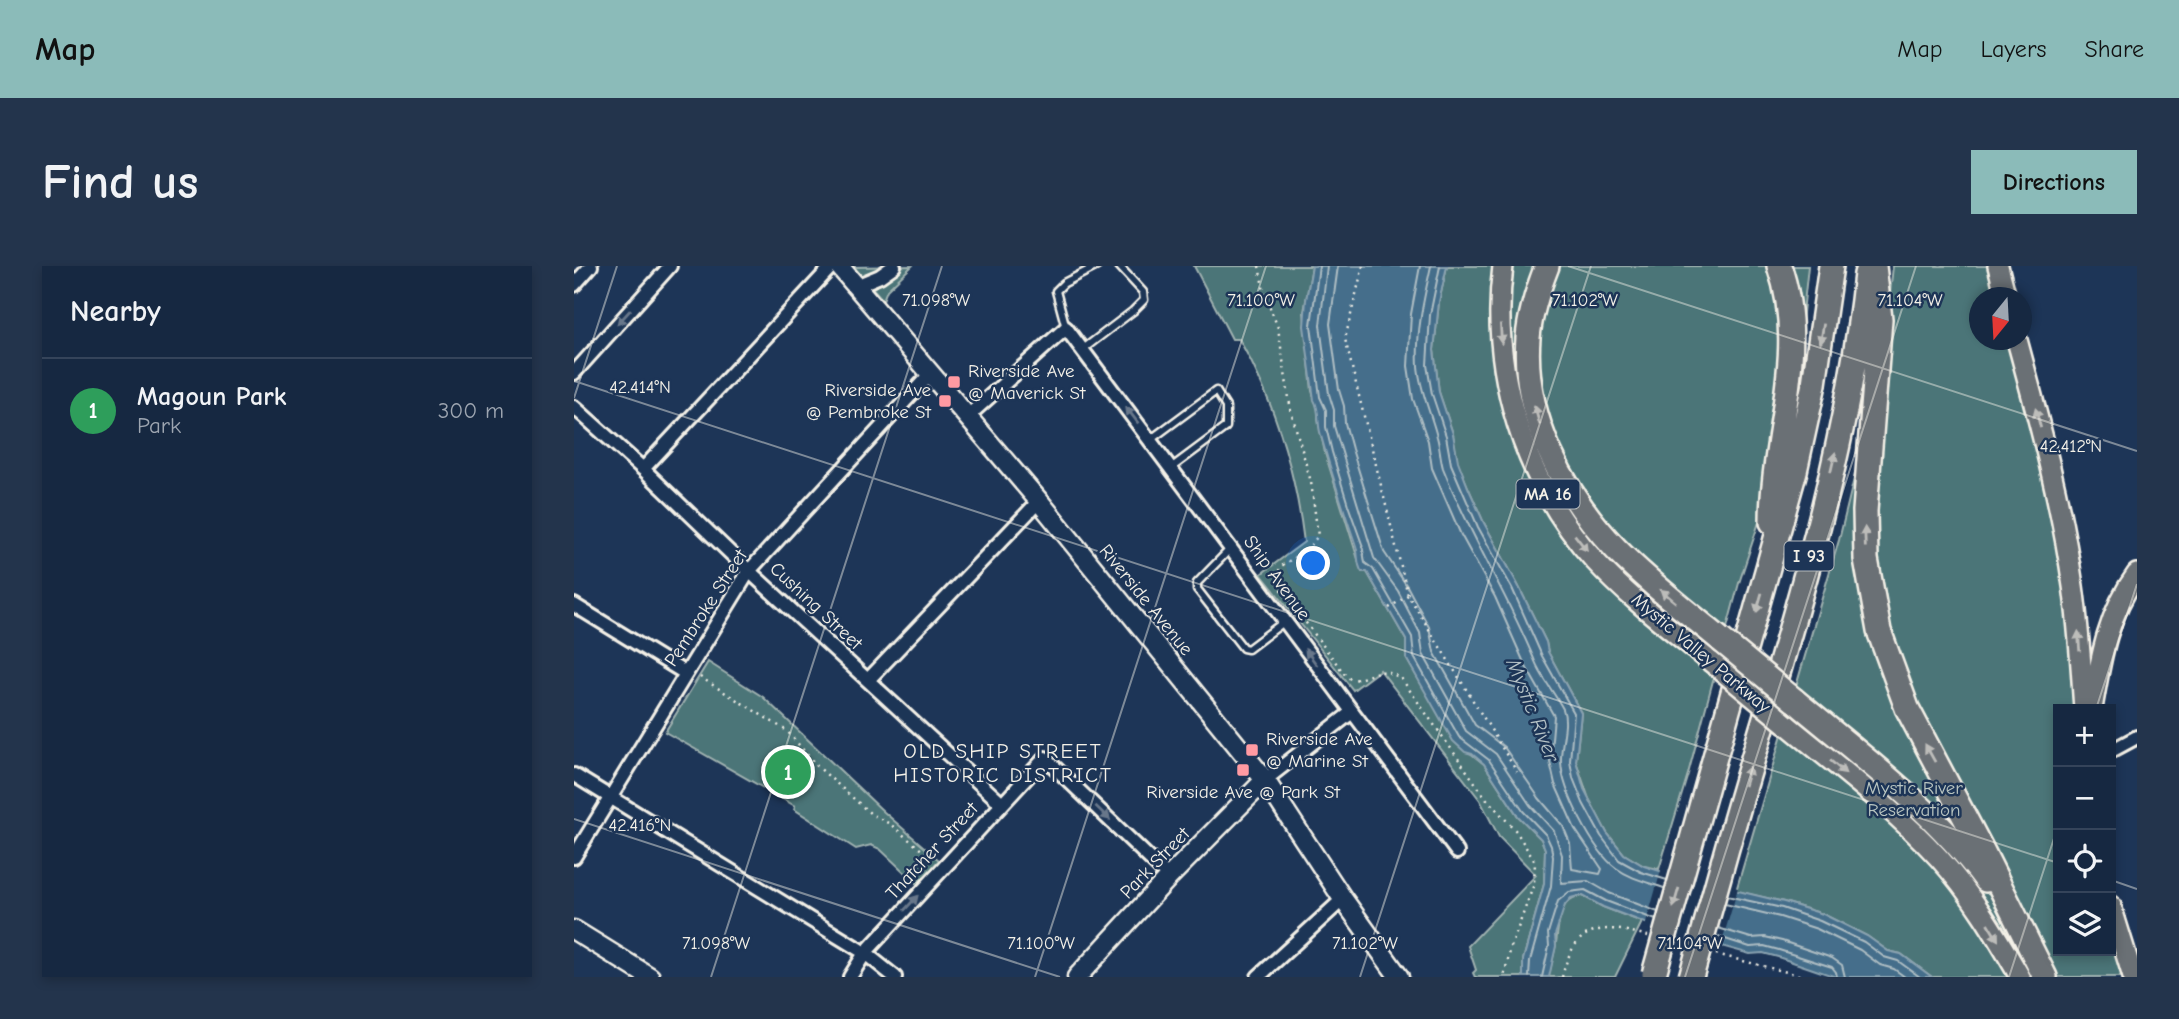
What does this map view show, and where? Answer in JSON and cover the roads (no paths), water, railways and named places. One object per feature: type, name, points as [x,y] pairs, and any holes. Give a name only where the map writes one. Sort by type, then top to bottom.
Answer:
[{"type":"highway","points":[[1547,266],[1532,313],[1528,338],[1530,387],[1545,441],[1575,498],[1615,548],[1638,571],[1916,803],[1950,836],[1998,897],[2028,944]]},
{"type":"highway","points":[[1773,553],[1772,488],[1789,375],[1792,328],[1787,289],[1779,266]]},
{"type":"highway","name":"I 93","points":[[1654,975],[1773,553],[1807,416],[1831,266]]},
{"type":"highway","name":"I 93","points":[[1690,977],[1832,471],[1853,370],[1867,266]]},
{"type":"highway","points":[[1874,266],[1880,319],[1865,511],[1866,559],[1879,631],[1907,708],[2045,977]]},
{"type":"main road","name":"Riverside Avenue","points":[[839,266],[1039,501],[1265,780],[1343,899],[1399,977]]},
{"type":"main road","name":"Mystic Valley Parkway","points":[[1503,266],[1500,320],[1508,392],[1522,439],[1543,486],[1564,522],[1595,561],[1617,583],[1895,815],[1938,857],[1980,911],[2020,977]]},
{"type":"main road","points":[[1998,266],[2003,287]]},
{"type":"main road","points":[[2020,350],[2062,521],[2077,612],[2084,704]]},
{"type":"main road","points":[[2093,704],[2109,629],[2122,598],[2137,574]]},
{"type":"main road","name":"Park Street","points":[[1077,977],[1169,877],[1265,780]]},
{"type":"main road","points":[[2116,921],[2133,977]]},
{"type":"main road","points":[[574,930],[650,977]]},
{"type":"street","points":[[574,285],[591,266]]},
{"type":"street","points":[[574,373],[670,266]]},
{"type":"street","points":[[643,469],[832,266]]},
{"type":"street","points":[[856,286],[880,276],[894,266]]},
{"type":"street","points":[[968,416],[1066,328]]},
{"type":"street","name":"Ship Avenue","points":[[1066,328],[1457,852]]},
{"type":"street","name":"Pembroke Street","points":[[574,857],[749,571],[931,373]]},
{"type":"street","name":"Cushing Street","points":[[574,407],[1002,804]]},
{"type":"street","points":[[868,680],[1039,501]]},
{"type":"street","points":[[574,605],[685,673]]},
{"type":"street","points":[[1265,780],[1352,712]]},
{"type":"street","points":[[2116,748],[2137,737]]},
{"type":"street","name":"Thatcher Street","points":[[850,977],[865,953],[1045,758],[1169,877]]},
{"type":"street","points":[[574,775],[865,953],[895,977]]},
{"type":"street","points":[[1258,977],[1343,899]]},
{"type":"lane","points":[[1066,328],[1056,291],[1064,283],[1097,266]]},
{"type":"lane","points":[[1082,350],[1144,300],[1143,292],[1119,266]]},
{"type":"lane","points":[[1150,440],[1216,391],[1226,407],[1226,426],[1171,468]]},
{"type":"lane","points":[[1231,548],[1196,583],[1196,588],[1243,648],[1248,649],[1285,621]]},
{"type":"water","name":"Mystic River","points":[[1312,266],[1447,266],[1439,302],[1434,350],[1439,392],[1453,434],[1458,461],[1484,523],[1581,713],[1576,761],[1584,789],[1607,833],[1624,854],[1644,866],[1676,876],[1823,914],[1867,936],[1888,951],[1901,954],[1932,977],[1836,977],[1778,957],[1763,953],[1750,954],[1664,930],[1578,896],[1571,898],[1565,905],[1555,935],[1556,946],[1549,977],[1523,977],[1523,960],[1544,884],[1545,849],[1541,839],[1518,816],[1484,764],[1453,741],[1406,658],[1406,640],[1367,572],[1360,569],[1356,546],[1319,428],[1314,400],[1304,326]]},
{"type":"place","name":"Riverside Ave @ Maverick St","points":[[954,382]]},
{"type":"place","name":"Riverside Ave @ Pembroke St","points":[[945,401]]},
{"type":"place","name":"Riverside Ave @ Marine St","points":[[1252,750]]},
{"type":"place","name":"Riverside Ave @ Park St","points":[[1243,770]]},
{"type":"place","name":"Magoun Park","points":[[788,772]]},
{"type":"district","name":"OLD SHIP STREET HISTORIC DISTRICT","points":[[1003,763]]},
{"type":"park label","name":"Mystic River Reservation","points":[[1914,799]]}]
